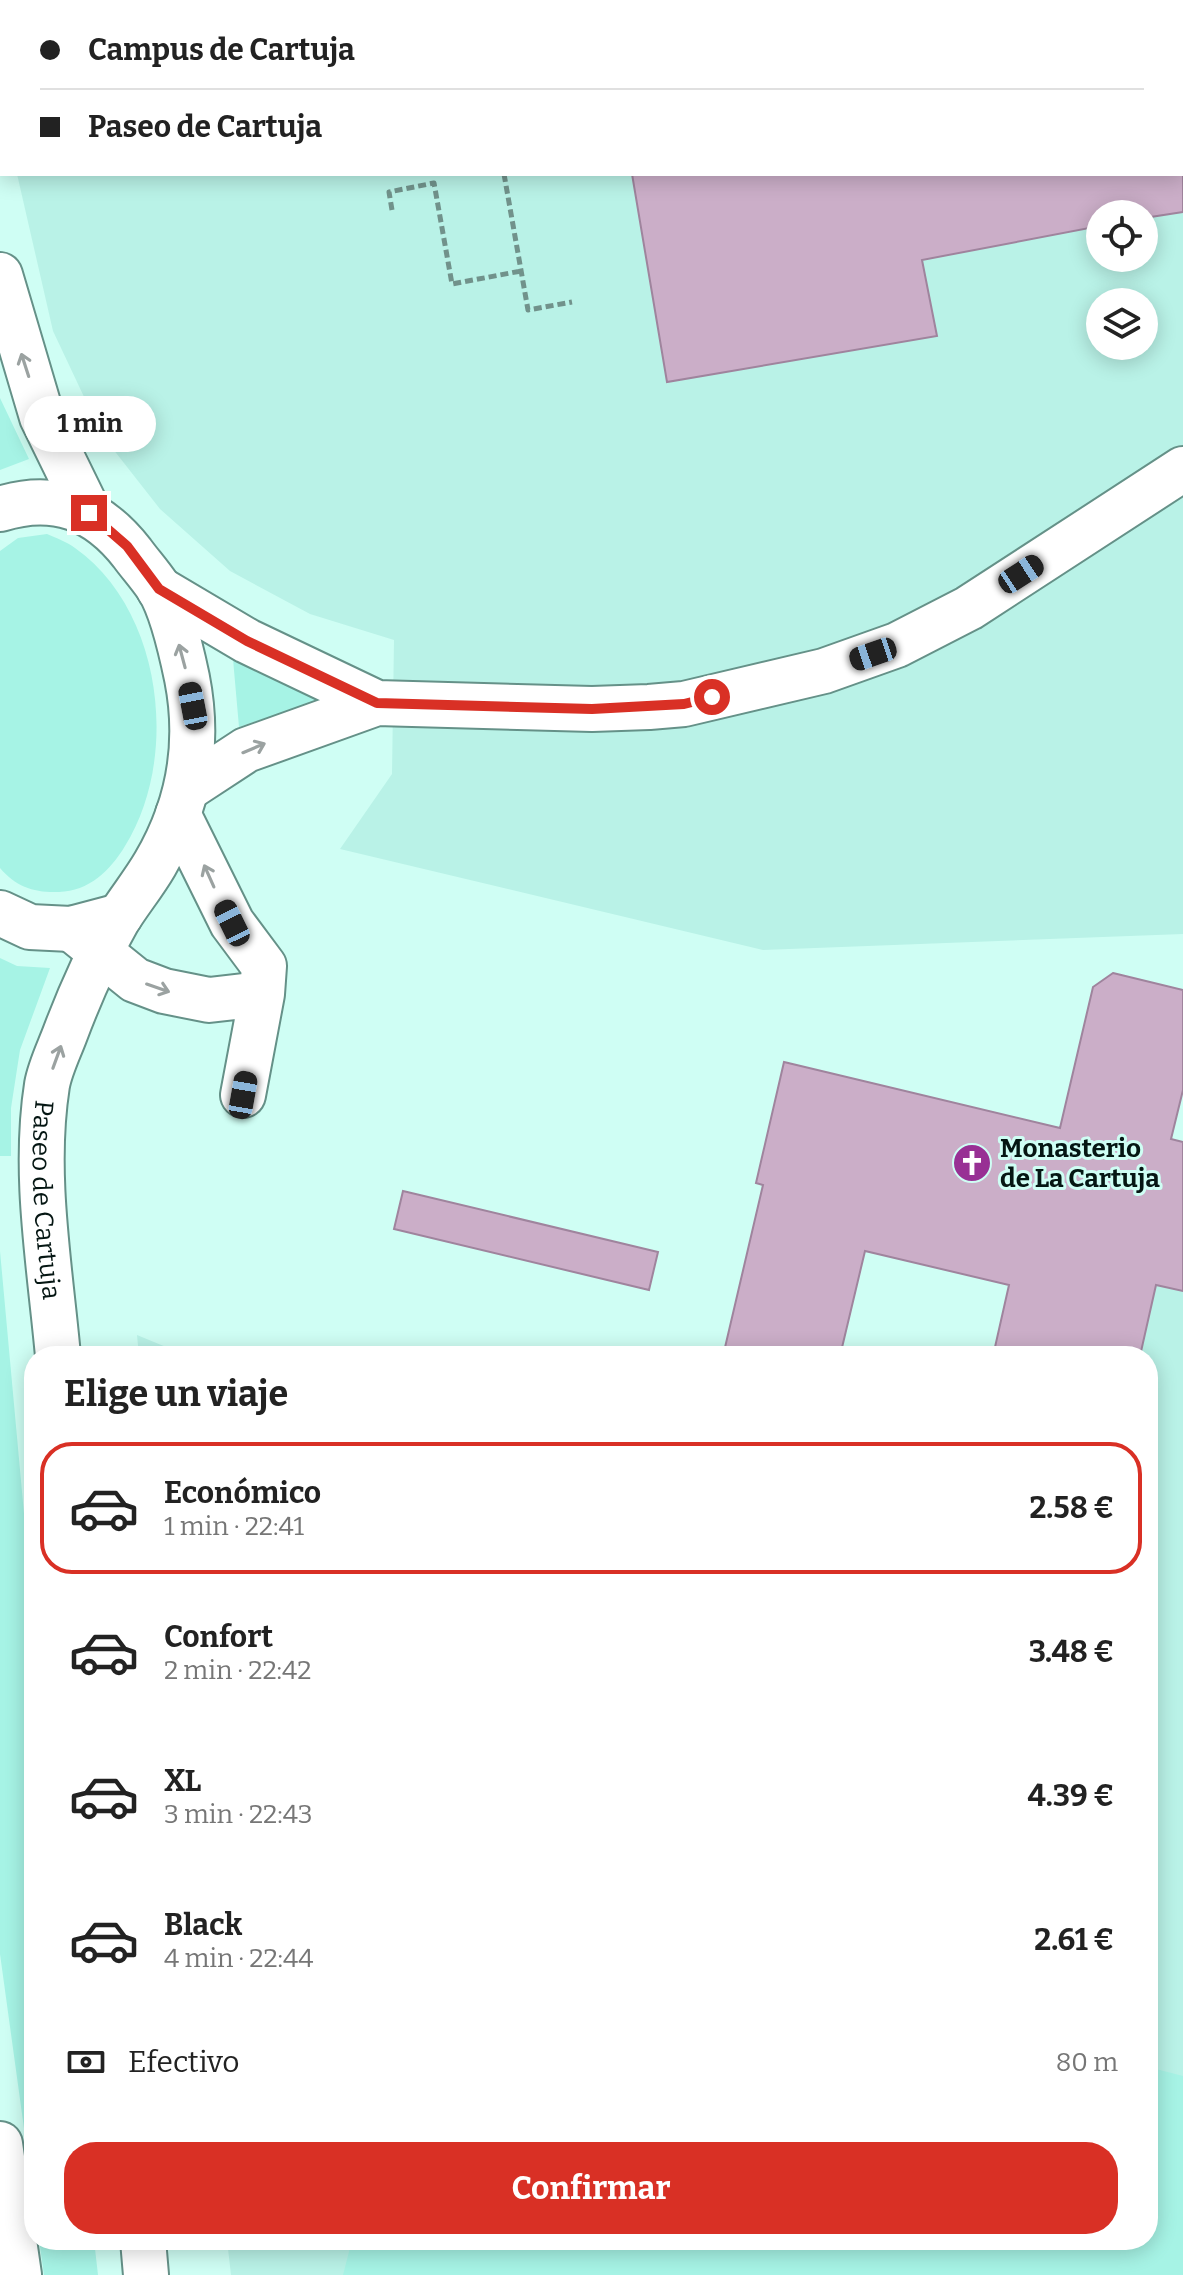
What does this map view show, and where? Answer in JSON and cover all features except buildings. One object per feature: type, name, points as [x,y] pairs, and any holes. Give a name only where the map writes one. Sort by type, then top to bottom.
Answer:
[{"type":"main road","name":"Paseo de Cartuja","points":[[0,275],[42,417],[89,513]]},
{"type":"main road","points":[[243,1095],[262,994],[264,966],[232,923],[183,801],[246,750],[377,703],[592,709],[672,705],[824,671],[897,645],[969,608],[1183,469]]},
{"type":"main road","name":"Paseo de Cartuja","points":[[0,509],[22,502],[55,501],[89,513],[127,546],[159,589],[182,655],[193,706],[193,752],[183,801],[156,863],[97,933],[48,1082],[43,1125],[43,1182],[57,1346]]},
{"type":"main road","points":[[159,589],[247,641],[377,703]]},
{"type":"main road","points":[[0,913],[30,927],[97,933],[135,980],[164,991],[209,1000],[262,994]]},
{"type":"main road","points":[[0,2144],[19,2275]]},
{"type":"main road","points":[[144,2250],[146,2275]]},
{"type":"path","points":[[504,176],[528,310],[572,302]]},
{"type":"path","points":[[392,210],[389,192],[434,183],[452,284],[521,271]]},
{"type":"shaded area","points":[[17,176],[1183,176],[1183,934],[763,950],[340,849],[392,774],[394,640],[310,614],[230,571],[160,509],[102,435],[53,331]]},
{"type":"shaded area","points":[[1156,1285],[1183,1291],[1183,2275],[231,2275],[228,2250],[1158,2250],[1158,1346],[1142,1346]]},
{"type":"shaded area","points":[[137,1335],[164,1346],[138,1346]]},
{"type":"green space","points":[[0,398],[29,459],[0,470]]},
{"type":"green space","points":[[47,534],[75,548],[105,575],[128,608],[144,646],[154,687],[157,729],[153,771],[142,810],[125,846],[113,864],[98,878],[80,888],[59,892],[26,888],[0,868],[0,551],[18,538]]},
{"type":"green space","points":[[233,659],[320,700],[239,727]]},
{"type":"green space","points":[[0,958],[17,966],[50,968],[20,1050],[11,1108],[11,1156],[0,1156]]},
{"type":"green space","points":[[0,1251],[24,1514],[24,2128],[0,1954]]},
{"type":"green space","points":[[1158,2070],[1183,2076],[1183,2275],[343,2275],[349,2250],[1158,2250]]},
{"type":"green space","points":[[40,2250],[95,2250],[98,2275],[44,2275]]},
{"type":"place","name":"Monasterio de La Cartuja","points":[[972,1163]]},
{"type":"route","points":[[89,513],[127,546],[159,589],[247,641],[377,703],[592,709],[684,704],[712,697]]}]
